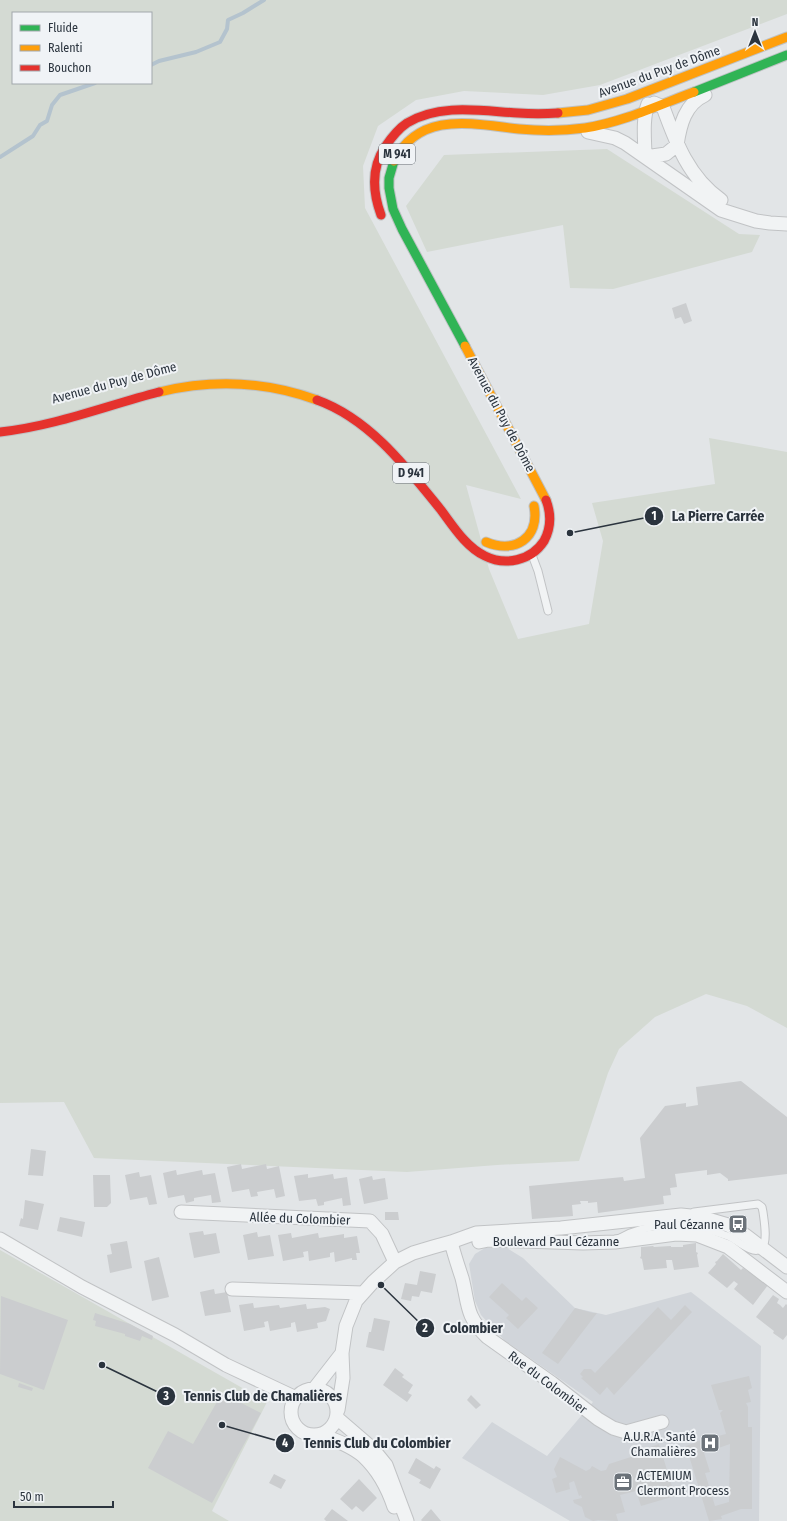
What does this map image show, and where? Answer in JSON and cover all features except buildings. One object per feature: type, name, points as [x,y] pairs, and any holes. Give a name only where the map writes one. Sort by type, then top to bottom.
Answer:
[{"type":"main road","name":"Avenue du Puy de Dôme","points":[[387,226],[376,200],[374,181],[376,166],[382,152],[390,140],[400,129],[413,120],[427,114],[454,109],[552,114],[581,111],[614,103],[787,37]]},
{"type":"main road","name":"M 941","points":[[568,130],[602,125],[787,55]]},
{"type":"main road","name":"Avenue du Puy de Dôme","points":[[0,432],[62,421],[159,391],[193,385],[250,384],[284,389],[309,396],[333,406],[369,430],[395,454],[468,544],[480,553],[492,560],[504,562],[521,560],[532,554],[540,546],[548,530],[550,517],[547,500],[400,222],[393,206],[389,189],[389,177],[393,162],[406,144],[417,135],[428,129],[452,122],[547,131],[568,130]]},
{"type":"main road","points":[[478,535],[490,544],[499,548],[513,546],[525,540],[531,532],[536,520],[535,508],[530,497]]},
{"type":"main road","points":[[525,540],[532,554]]},
{"type":"street","points":[[614,103],[631,101],[655,106],[759,59],[787,43]]},
{"type":"street","points":[[645,157],[666,154],[678,145],[683,119],[689,107],[698,99],[787,64]]},
{"type":"street","points":[[655,106],[685,160],[701,183],[739,216]]},
{"type":"street","points":[[645,157],[645,134],[655,106]]},
{"type":"street","points":[[568,130],[604,135],[625,143],[721,210],[770,223],[787,224]]},
{"type":"street","name":"Allée du Colombier","points":[[180,1212],[370,1221],[382,1234],[395,1262]]},
{"type":"street","name":"Boulevard Paul Cézanne","points":[[338,1414],[343,1378],[342,1352],[346,1326],[356,1301],[384,1271],[395,1262],[413,1253],[476,1233],[561,1228],[670,1215],[701,1217],[715,1220],[736,1229],[787,1267]]},
{"type":"street","name":"Boulevard Paul Cézanne","points":[[451,1242],[489,1240],[583,1243],[615,1242],[676,1234],[697,1235],[728,1247],[787,1292]]},
{"type":"street","points":[[0,1239],[82,1287],[175,1335],[226,1365],[296,1398]]},
{"type":"street","name":"Rue du Colombier","points":[[451,1242],[462,1278],[468,1308],[478,1328],[487,1337],[552,1383],[598,1420],[613,1428],[626,1432],[662,1422]]},
{"type":"street","points":[[232,1289],[363,1293]]},
{"type":"street","name":"Boulevard Paul Cézanne","points":[[314,1389],[342,1352]]},
{"type":"street","points":[[261,1382],[291,1410]]},
{"type":"street","points":[[322,1435],[335,1424],[338,1414],[336,1402],[325,1391],[314,1389],[306,1390],[296,1398],[291,1410],[295,1426],[303,1433],[312,1436],[322,1435],[362,1455],[374,1469],[391,1498],[398,1521]]},
{"type":"street","points":[[338,1414],[373,1449],[386,1465],[407,1521]]},
{"type":"lane","points":[[532,554],[548,611]]},
{"type":"lane","points":[[615,1242],[628,1233],[636,1231],[660,1227],[688,1226],[717,1232],[753,1250],[762,1248],[765,1240],[763,1212],[762,1207],[758,1204],[670,1215]]},
{"type":"shaded area","points":[[0,0],[787,0],[787,14],[600,85],[543,95],[464,91],[416,100],[378,126],[363,166],[365,208],[521,499],[466,485],[489,569],[518,639],[589,624],[603,541],[592,503],[715,484],[709,438],[787,452],[787,1028],[747,1006],[706,994],[655,1017],[619,1049],[608,1073],[579,1161],[497,1165],[407,1172],[94,1158],[64,1102],[0,1103]]},
{"type":"shaded area","points":[[607,149],[739,234],[760,235],[752,252],[613,289],[570,288],[563,225],[427,252],[406,206],[444,155]]},
{"type":"shaded area","points":[[485,1248],[507,1248],[523,1258],[575,1308],[606,1315],[691,1292],[761,1346],[759,1521],[570,1521],[462,1458],[492,1422],[547,1456],[593,1402],[504,1340],[481,1315],[475,1301],[469,1264],[475,1254]]},
{"type":"shaded area","points":[[0,1250],[267,1402],[212,1511],[229,1521],[0,1521]]},
{"type":"waterway","points":[[152,64],[159,61],[196,52],[220,42],[227,29],[228,20],[264,0]]},
{"type":"waterway","points":[[0,157],[33,136],[40,125],[47,121],[52,105],[60,95],[92,84]]},
{"type":"traffic: fast","points":[[694,92],[787,55]]},
{"type":"traffic: fast","points":[[394,161],[389,178],[389,188],[393,209],[402,229],[465,346]]},
{"type":"traffic: slow","points":[[558,113],[588,110],[627,99],[787,37]]},
{"type":"traffic: slow","points":[[394,161],[405,145],[418,134],[433,127],[466,123],[536,130],[585,128],[613,122],[694,92]]},
{"type":"traffic: slow","points":[[465,346],[546,500]]},
{"type":"traffic: slow","points":[[159,392],[199,385],[239,384],[278,389],[317,400]]},
{"type":"traffic: slow","points":[[486,542],[507,546],[516,544],[523,540],[529,535],[533,527],[535,517],[534,506]]},
{"type":"traffic: jam","points":[[381,215],[375,189],[375,172],[377,163],[380,155],[390,140],[407,123],[433,113],[461,110],[533,114],[558,113]]},
{"type":"traffic: jam","points":[[0,432],[60,420],[159,392]]},
{"type":"traffic: jam","points":[[317,400],[336,408],[371,432],[415,478],[460,536],[478,552],[485,556],[501,561],[517,560],[539,548],[544,541],[549,526],[549,510],[546,500]]},
{"type":"place","name":"La Pierre Carrée","points":[[570,533]]},
{"type":"place","name":"Paul Cézanne","points":[[738,1224]]},
{"type":"place","name":"Colombier","points":[[381,1285]]},
{"type":"place","name":"Tennis Club de Chamalières","points":[[102,1365]]},
{"type":"place","name":"Tennis Club du Colombier","points":[[222,1425]]},
{"type":"place","name":"A.U.R.A. Santé Chamalières","points":[[710,1443]]},
{"type":"place","name":"ACTEMIUM Clermont Process","points":[[623,1482]]}]
